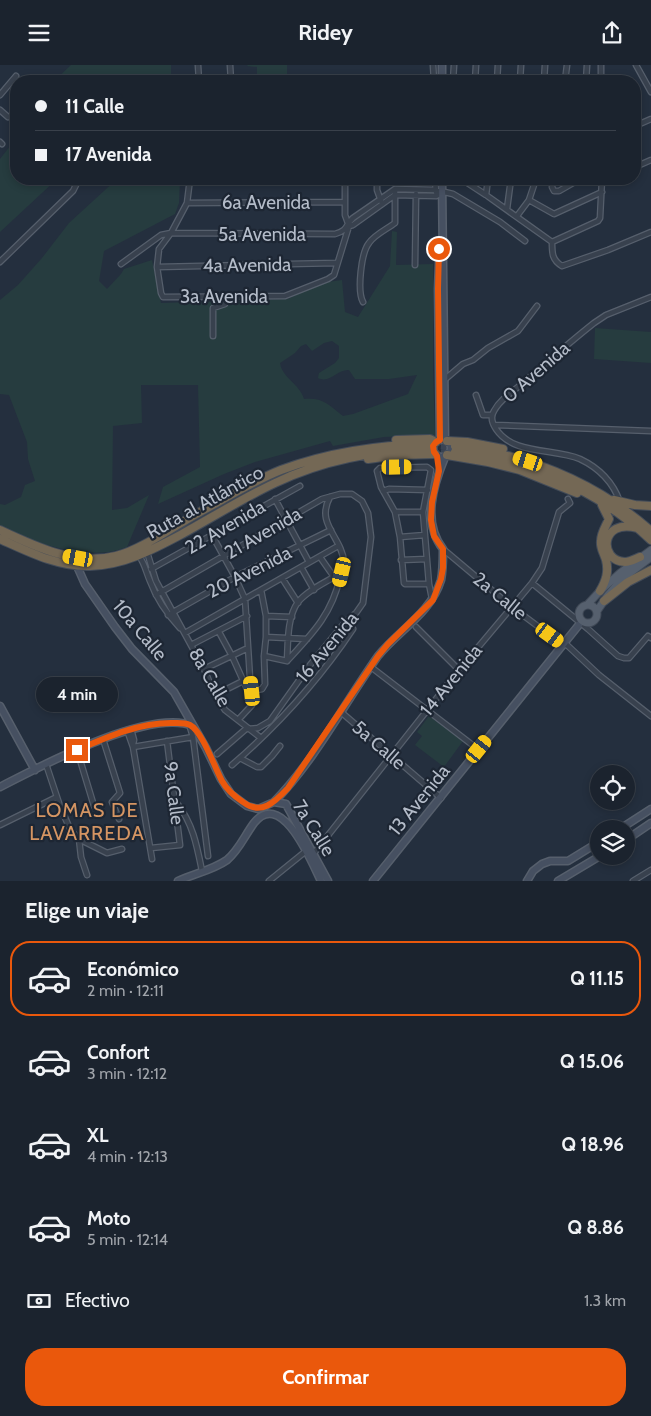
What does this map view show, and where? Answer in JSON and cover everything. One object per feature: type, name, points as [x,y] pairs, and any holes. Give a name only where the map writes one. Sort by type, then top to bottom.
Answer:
[{"type":"highway","points":[[651,531],[629,513],[598,498],[567,483],[526,467],[491,457],[442,448],[430,439],[402,439],[357,445],[322,454],[312,464],[317,469],[442,448],[487,451],[545,467],[588,487],[598,498],[651,540]]},
{"type":"highway","name":"Ruta al Atlántico","points":[[0,530],[49,551],[66,555],[89,558],[116,556],[135,549],[265,477],[280,471],[312,464]]},
{"type":"highway","name":"Ruta al Atlántico","points":[[0,539],[65,565],[115,563],[148,552],[312,464]]},
{"type":"highway","points":[[598,498],[651,506]]},
{"type":"highway","points":[[598,498],[609,519],[600,539],[607,571],[606,581],[600,591]]},
{"type":"highway","points":[[638,529],[622,526],[614,529],[608,537],[606,544],[609,553],[618,561],[645,558]]},
{"type":"highway","points":[[604,601],[628,582],[651,570]]},
{"type":"main road","points":[[597,611],[622,579],[651,550]]},
{"type":"main road","points":[[588,604],[600,591],[645,558]]},
{"type":"main road","points":[[588,604],[594,606],[597,611],[597,617],[593,622],[581,622],[579,610],[582,605],[588,604]]},
{"type":"street","points":[[636,65],[651,92]]},
{"type":"street","points":[[0,95],[10,83]]},
{"type":"street","points":[[0,110],[8,117]]},
{"type":"street","points":[[0,262],[72,191],[76,185]]},
{"type":"street","points":[[157,267],[160,249],[187,203],[189,185]]},
{"type":"street","points":[[336,263],[349,226],[345,215],[346,185]]},
{"type":"street","points":[[377,185],[382,202]]},
{"type":"street","points":[[433,600],[429,584],[423,512],[439,471],[442,448],[441,381],[444,244],[437,185]]},
{"type":"street","points":[[438,193],[440,185]]},
{"type":"street","points":[[472,185],[552,242],[553,258],[562,266],[651,232]]},
{"type":"street","points":[[486,195],[487,185]]},
{"type":"street","points":[[507,209],[510,185]]},
{"type":"street","points":[[517,216],[529,200],[534,185]]},
{"type":"street","points":[[552,185],[554,191],[559,191],[569,185]]},
{"type":"street","points":[[552,242],[598,221],[600,218],[602,185]]},
{"type":"street","points":[[362,302],[360,284],[367,245],[372,239],[395,223],[395,189],[453,194],[500,222],[525,241]]},
{"type":"street","name":"5a Avenida","points":[[171,233],[335,234],[343,232],[353,225],[395,189]]},
{"type":"street","points":[[395,195],[438,193]]},
{"type":"street","points":[[529,200],[554,214],[602,193]]},
{"type":"street","points":[[415,265],[416,194]]},
{"type":"street","name":"5a Avenida","points":[[382,202],[395,195]]},
{"type":"street","name":"6a Avenida","points":[[187,203],[345,202]]},
{"type":"street","points":[[121,264],[161,235],[171,233]]},
{"type":"street","name":"4a Avenida","points":[[157,267],[336,263]]},
{"type":"street","name":"3a Avenida","points":[[157,267],[163,297],[285,296],[328,279],[334,275],[336,263]]},
{"type":"street","points":[[214,336],[213,308],[225,304],[226,296]]},
{"type":"street","name":"0 Avenida","points":[[620,502],[613,485],[593,466],[571,456],[521,446],[507,441],[494,425],[492,415],[494,410],[507,396],[594,323],[606,315],[651,297]]},
{"type":"street","points":[[441,381],[463,364],[518,331],[537,306]]},
{"type":"street","points":[[476,395],[483,415],[492,415]]},
{"type":"street","points":[[494,425],[651,431]]},
{"type":"street","points":[[280,803],[288,788],[388,644],[433,600],[441,579],[443,549],[438,543],[432,528],[432,472],[427,467],[382,467],[377,471],[383,491],[395,512],[400,537],[404,584],[429,584]]},
{"type":"street","name":"22 Avenida","points":[[152,569],[300,486]]},
{"type":"street","points":[[383,491],[388,489],[431,488]]},
{"type":"street","name":"21 Avenida","points":[[156,595],[322,499],[340,494],[352,494],[362,501],[368,513]]},
{"type":"street","points":[[287,661],[327,614],[344,565],[343,555],[325,516],[324,509],[330,497]]},
{"type":"street","points":[[275,499],[309,562]]},
{"type":"street","name":"14 Avenida","points":[[268,881],[310,852],[532,583],[542,568],[559,512],[570,503],[568,499]]},
{"type":"street","points":[[395,512],[423,512]]},
{"type":"street","name":"16 Avenida","points":[[217,755],[248,728],[258,728],[270,721],[310,665],[363,603],[371,537],[368,513]]},
{"type":"street","name":"20 Avenida","points":[[168,615],[235,577],[331,530]]},
{"type":"street","points":[[212,535],[245,599],[254,702],[238,720]]},
{"type":"street","points":[[400,537],[424,535]]},
{"type":"street","points":[[185,633],[338,546]]},
{"type":"street","name":"2a Calle","points":[[443,549],[512,607],[563,645],[568,645],[598,675],[651,715]]},
{"type":"street","name":"8a Calle","points":[[148,552],[152,569],[162,592],[204,669],[215,695],[225,709],[261,738]]},
{"type":"street","name":"8a Calle","points":[[139,555],[145,565],[156,595],[168,615],[185,633]]},
{"type":"street","points":[[320,557],[334,577]]},
{"type":"street","points":[[401,560],[427,559]]},
{"type":"street","name":"10a Calle","points":[[77,566],[85,584],[115,627],[132,649],[174,692],[191,725]]},
{"type":"street","points":[[301,567],[314,589]]},
{"type":"street","points":[[287,661],[292,617],[298,603],[314,589],[342,572]]},
{"type":"street","points":[[282,578],[298,603]]},
{"type":"street","points":[[532,583],[581,622],[618,656],[624,659],[628,658],[644,639],[648,636],[651,638]]},
{"type":"street","points":[[252,693],[264,687],[266,616],[261,590]]},
{"type":"street","points":[[191,645],[247,616]]},
{"type":"street","points":[[266,616],[292,617]]},
{"type":"street","name":"13 Avenida","points":[[373,881],[581,622]]},
{"type":"street","points":[[416,627],[459,670]]},
{"type":"street","points":[[232,765],[269,731],[319,677],[353,629]]},
{"type":"street","points":[[219,632],[243,681],[252,693]]},
{"type":"street","points":[[266,637],[307,639]]},
{"type":"street","points":[[204,669],[248,648]]},
{"type":"street","name":"16 Avenida","points":[[264,656],[287,661]]},
{"type":"street","points":[[371,667],[479,749]]},
{"type":"street","points":[[215,695],[243,681]]},
{"type":"street","points":[[0,706],[35,770]]},
{"type":"street","points":[[179,723],[185,711]]},
{"type":"street","name":"5a Calle","points":[[341,712],[440,797]]},
{"type":"street","points":[[1,785],[77,750],[129,729],[148,725],[179,723],[191,725],[206,748],[226,787],[231,794],[248,806],[254,816],[254,823],[233,854],[217,865],[178,881]]},
{"type":"street","points":[[191,725],[208,856]]},
{"type":"street","points":[[129,729],[134,740],[133,746],[152,859]]},
{"type":"street","points":[[133,746],[192,735]]},
{"type":"street","points":[[103,739],[120,793],[112,801],[119,819]]},
{"type":"street","name":"9a Calle","points":[[150,848],[180,845],[167,741]]},
{"type":"street","points":[[240,758],[257,767],[262,767],[280,746]]},
{"type":"street","points":[[77,750],[94,806]]},
{"type":"street","points":[[46,765],[70,829],[80,839],[107,853],[122,849]]},
{"type":"street","points":[[277,816],[276,808],[288,788]]},
{"type":"street","points":[[0,825],[57,797]]},
{"type":"street","points":[[176,802],[192,827],[202,871]]},
{"type":"street","name":"7a Calle","points":[[248,806],[258,809],[280,803],[328,881]]},
{"type":"street","points":[[634,820],[651,809]]},
{"type":"street","name":"7a Calle","points":[[254,823],[267,814],[275,814],[296,833],[310,852],[321,881]]},
{"type":"street","points":[[635,834],[651,823]]},
{"type":"street","points":[[80,839],[81,857],[87,875]]},
{"type":"street","points":[[527,881],[533,871],[542,864],[550,861],[568,861],[590,848]]},
{"type":"street","points":[[558,881],[590,862]]},
{"type":"street","points":[[634,881],[651,870]]},
{"type":"green space","points":[[71,65],[171,65],[171,75],[60,75]]},
{"type":"green space","points":[[287,65],[287,75],[257,75],[257,67],[247,66]]},
{"type":"green space","points":[[10,146],[10,185],[51,185],[0,232],[0,159]]},
{"type":"green space","points":[[110,185],[180,185],[179,203],[175,214],[104,251],[99,281],[107,289],[124,269],[152,260],[161,303],[288,299],[320,283],[342,280],[345,312],[358,317],[390,266],[392,231],[397,232],[396,265],[433,264],[435,435],[384,437],[333,446],[330,441],[255,462],[158,504],[163,487],[200,467],[198,385],[141,385],[142,423],[113,426],[112,510],[127,508],[149,495],[127,547],[96,553],[67,550],[39,543],[0,527],[0,504],[5,505],[21,497],[25,485],[35,481],[28,459],[27,442],[9,395],[0,394],[0,300],[18,285],[69,223]],"holes":[[[332,341],[339,346],[339,358],[335,363],[319,373],[318,378],[330,378],[345,370],[349,370],[355,379],[389,379],[417,375],[408,394],[343,416],[330,405],[321,401],[304,399],[299,389],[284,373],[280,363],[295,353],[301,346],[306,344],[312,351],[324,343]]]},
{"type":"green space","points":[[595,328],[651,332],[651,363],[594,359]]},
{"type":"green space","points":[[429,716],[463,741],[444,767],[415,745],[422,736],[417,732]]},
{"type":"tunnel","points":[[429,444],[455,446]]},
{"type":"tunnel","points":[[429,450],[455,452]]},
{"type":"district","name":"LOMAS DE LAVARREDA","points":[[87,822]]},
{"type":"route","points":[[77,750],[127,730],[164,723],[186,723],[193,726],[231,794],[248,806],[258,809],[265,807],[274,802],[288,788],[378,656],[433,600],[443,568],[443,549],[434,536],[431,520],[434,488],[439,471],[437,456],[433,446],[440,440],[439,249]]}]
